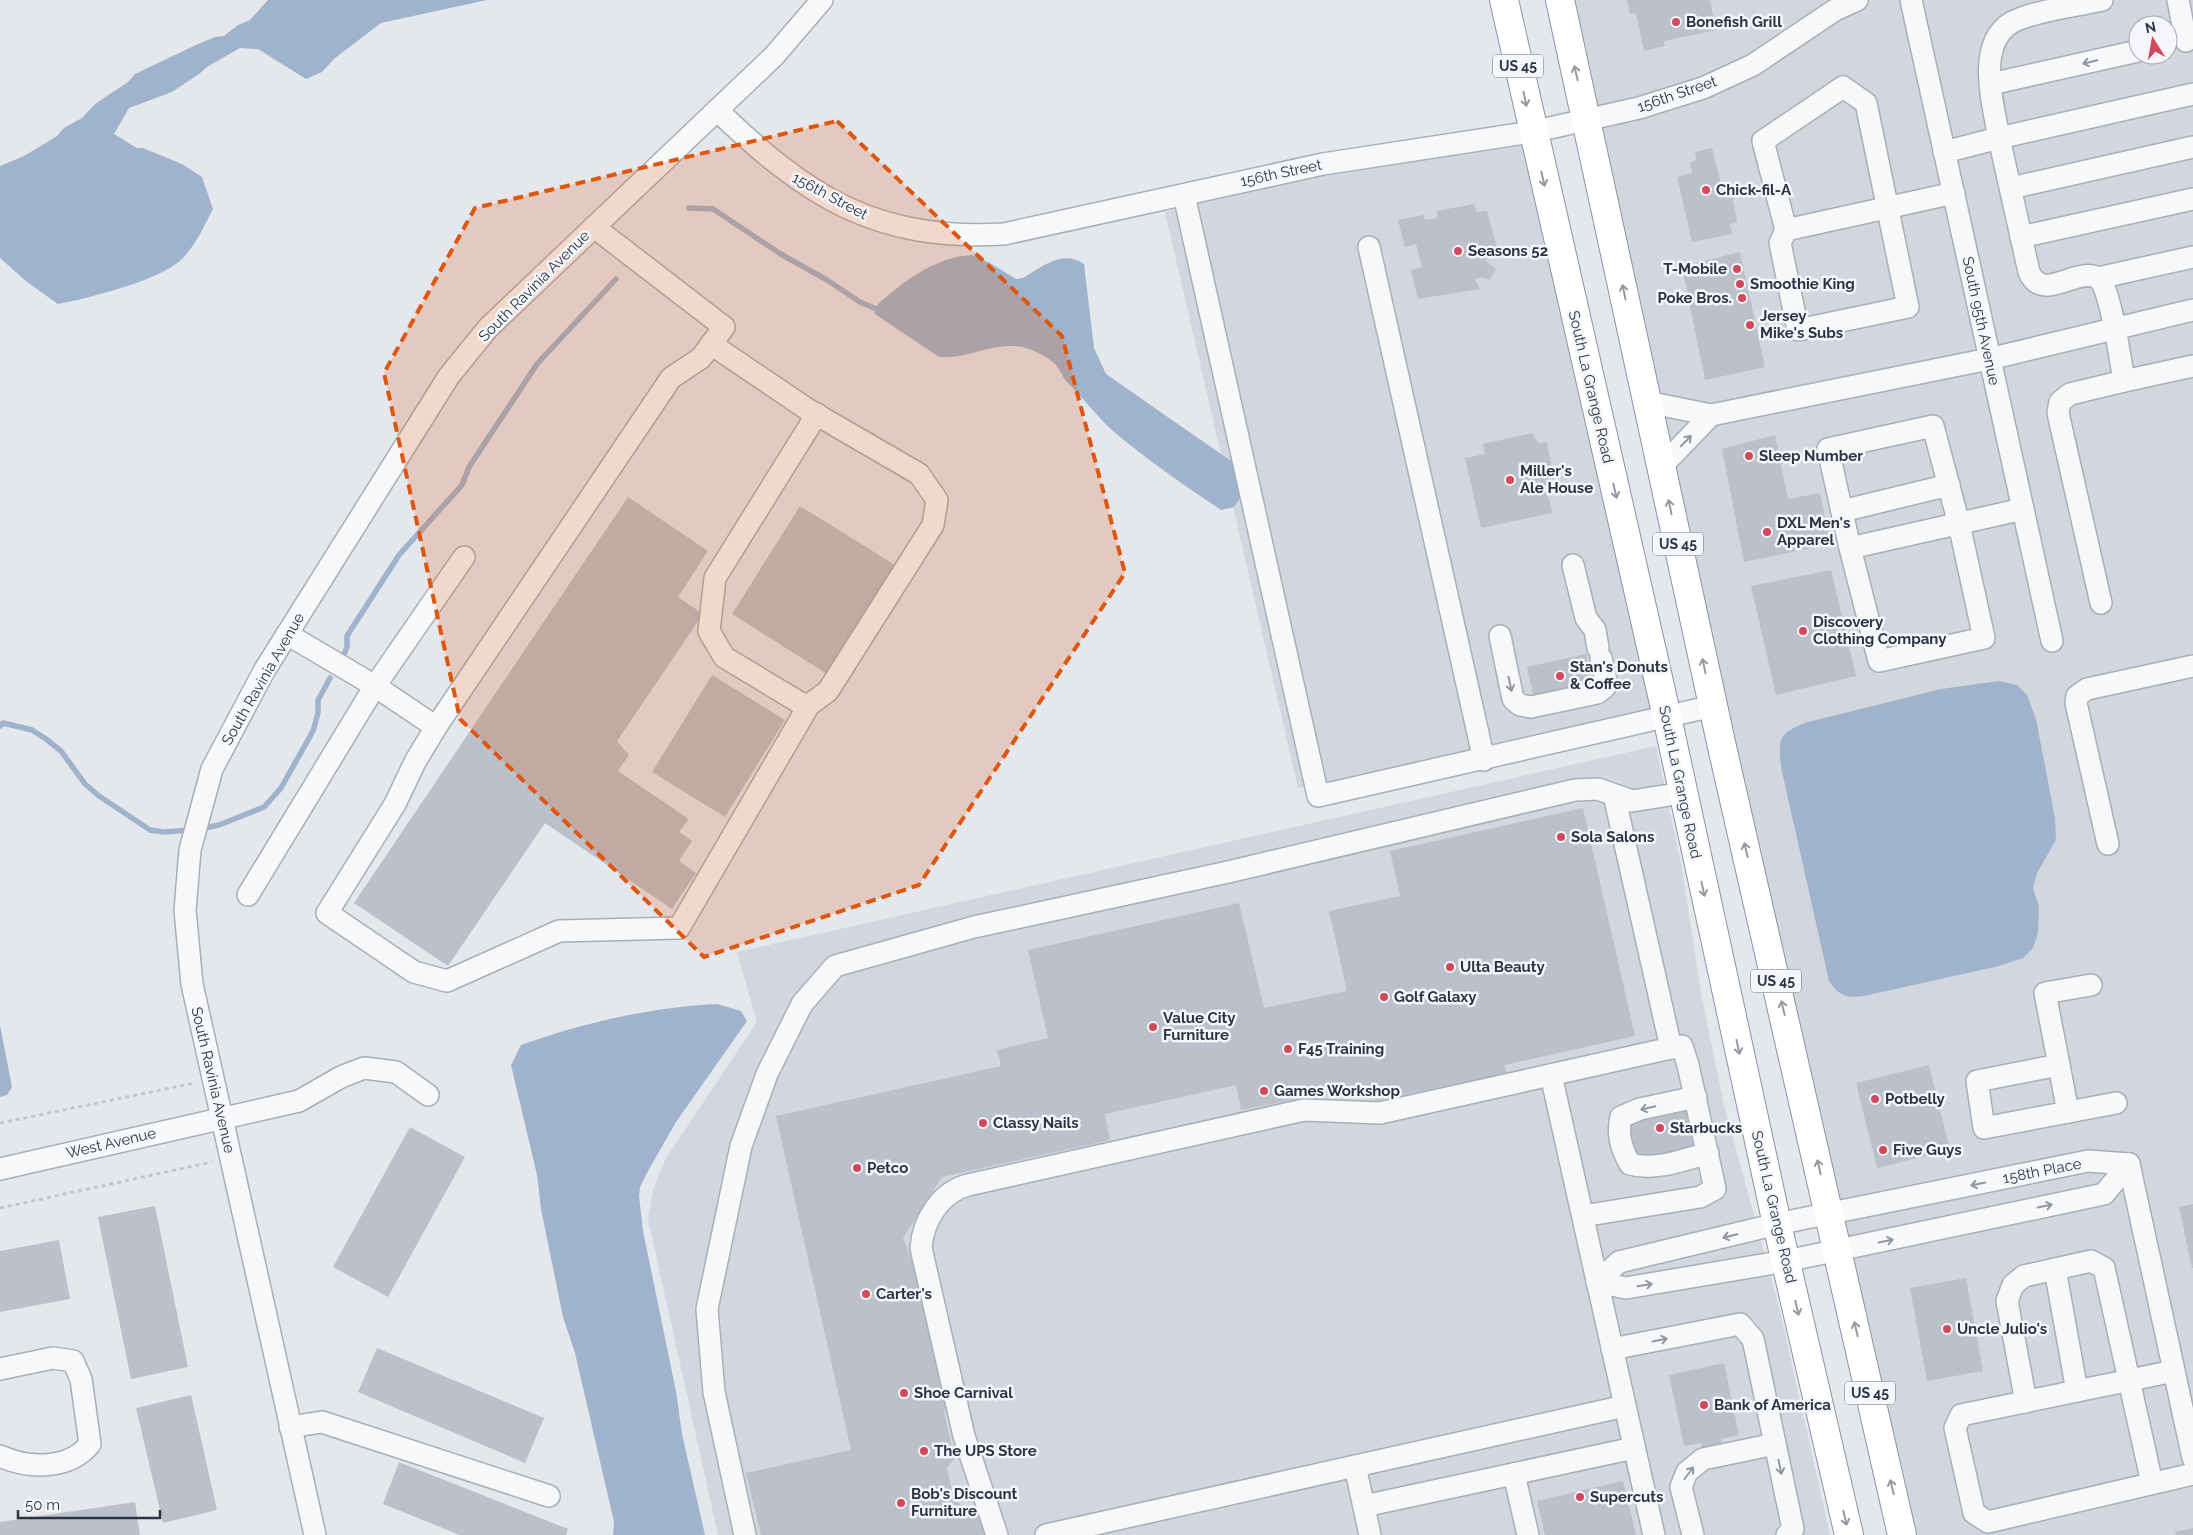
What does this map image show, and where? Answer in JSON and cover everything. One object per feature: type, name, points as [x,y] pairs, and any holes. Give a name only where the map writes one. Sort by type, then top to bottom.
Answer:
[{"type":"highway","name":"South La Grange Road","points":[[1504,0],[1532,132],[1667,717],[1777,1224],[1849,1535]]},
{"type":"highway","name":"US 45","points":[[1560,0],[1713,706],[1902,1535]]},
{"type":"street","name":"South Ravinia Avenue","points":[[314,1535],[192,984],[185,910],[190,850],[212,769],[264,671],[449,376],[488,328],[774,56],[817,9],[822,0]]},
{"type":"street","name":"156th Street","points":[[717,110],[784,171],[838,204],[873,219],[910,230],[963,236],[1004,234],[1323,164],[1532,132],[1587,121],[1703,88],[1753,65],[1835,10],[1856,0]]},
{"type":"street","name":"South 95th Avenue","points":[[1911,0],[2052,641]]},
{"type":"street","points":[[2102,0],[2017,19],[2001,31],[1992,48],[1991,84],[2000,138],[2029,272],[2033,281],[2039,285],[2090,276],[2098,278],[2193,257]]},
{"type":"street","points":[[2178,0],[2182,42]]},
{"type":"street","points":[[1991,84],[2128,53]]},
{"type":"street","points":[[1843,87],[1866,103],[1908,307],[1798,330],[1780,243],[1786,230],[1763,141],[1843,87]]},
{"type":"street","points":[[1944,152],[2193,94]]},
{"type":"street","points":[[2011,188],[2193,147]]},
{"type":"street","points":[[1786,230],[1954,193]]},
{"type":"street","points":[[1184,195],[1318,796],[1484,760],[1713,706]]},
{"type":"street","points":[[2021,237],[2193,200]]},
{"type":"street","points":[[594,227],[724,327],[711,344],[701,358],[671,378],[436,727],[415,762],[395,804],[327,913],[414,972],[447,981],[559,931],[679,928],[808,707],[828,691],[933,526],[937,500],[918,474],[817,414],[711,344]]},
{"type":"street","points":[[1369,247],[1484,760]]},
{"type":"street","points":[[2098,278],[2104,286],[2115,329],[2124,381]]},
{"type":"street","points":[[1647,402],[1711,415],[1989,359],[2193,310]]},
{"type":"street","points":[[2101,603],[2058,413],[2060,402],[2070,394],[2193,366]]},
{"type":"street","points":[[808,707],[724,657],[709,631],[715,578],[817,414]]},
{"type":"street","points":[[1661,467],[1711,415]]},
{"type":"street","points":[[1933,426],[1949,485],[1984,638],[1879,661],[1850,548],[1828,449],[1933,426]]},
{"type":"street","points":[[1842,511],[1949,485]]},
{"type":"street","points":[[1850,548],[2022,509]]},
{"type":"street","points":[[248,895],[375,686],[464,557]]},
{"type":"street","points":[[1500,636],[1513,698],[1520,706],[1531,707],[1597,693],[1605,687],[1606,681],[1595,630],[1586,618],[1573,565]]},
{"type":"street","points":[[287,634],[375,686],[436,727]]},
{"type":"street","points":[[2108,844],[2076,703],[2077,696],[2087,689],[2193,666]]},
{"type":"street","points":[[745,1535],[714,1392],[707,1309],[741,1146],[767,1074],[802,1004],[835,966],[974,926],[1228,872],[1575,790],[1598,789],[1632,801],[1682,793]]},
{"type":"street","points":[[1614,795],[1672,1048]]},
{"type":"street","points":[[2068,1112],[2045,993],[2091,985]]},
{"type":"street","points":[[997,1535],[964,1436],[922,1248],[922,1238],[931,1217],[948,1194],[956,1188],[1304,1110],[1380,1113],[1682,1046],[1696,1097],[1715,1189],[1700,1197],[1583,1216]]},
{"type":"street","points":[[2059,1065],[1977,1081],[1984,1128],[2116,1103]]},
{"type":"street","name":"West Avenue","points":[[0,1169],[299,1101],[340,1077],[364,1068],[396,1072],[428,1095]]},
{"type":"street","points":[[1551,1075],[1654,1535]]},
{"type":"street","points":[[1696,1097],[1640,1110],[1621,1117],[1618,1129],[1624,1153],[1630,1164],[1643,1168],[1669,1164],[1708,1153]]},
{"type":"street","name":"158th Place","points":[[1597,1282],[1619,1262],[1777,1224],[2088,1161],[2129,1164]]},
{"type":"street","points":[[1597,1282],[1626,1288],[1786,1261],[2104,1194],[2129,1164]]},
{"type":"street","points":[[2129,1164],[2193,1458]]},
{"type":"street","points":[[2026,1402],[2007,1301],[2013,1284],[2024,1276],[2091,1261],[2104,1268],[2152,1483]]},
{"type":"street","points":[[2054,1270],[2078,1391]]},
{"type":"street","points":[[1612,1349],[1740,1324],[1752,1339],[1793,1529],[1787,1535]]},
{"type":"street","points":[[0,1369],[53,1358],[73,1360],[81,1379],[90,1444],[83,1453],[72,1460],[41,1465],[13,1462],[0,1456]]},
{"type":"street","points":[[2174,1371],[1961,1415],[1955,1428],[1974,1513],[1988,1522],[2193,1474]]},
{"type":"street","points":[[1046,1535],[1625,1406]]},
{"type":"street","points":[[290,1427],[322,1422],[549,1496]]},
{"type":"street","points":[[1694,1535],[1681,1487],[1687,1472],[1703,1459],[1775,1444]]},
{"type":"street","points":[[1364,1506],[1634,1448]]},
{"type":"street","points":[[1355,1466],[1370,1535]]},
{"type":"street","points":[[1514,1474],[1528,1535]]},
{"type":"path","points":[[0,1124],[213,1080]]},
{"type":"path","points":[[0,1208],[231,1158]]},
{"type":"highlighted area","points":[[837,121],[1062,336],[1125,573],[919,885],[704,957],[460,719],[384,373],[475,208]]},
{"type":"shaded area","points":[[1565,0],[2193,0],[2193,1535],[1907,1535]]},
{"type":"shaded area","points":[[1523,146],[1657,711],[1298,788],[1165,212],[1329,173]]},
{"type":"shaded area","points":[[1656,746],[1681,864],[1702,998],[1723,1101],[1780,1311],[1830,1535],[718,1535],[648,1219],[653,1190],[666,1158],[757,1022],[737,952]]},
{"type":"water","points":[[268,0],[487,0],[381,23],[335,58],[322,72],[306,79],[258,49],[240,48],[207,67],[172,92],[129,108],[114,134],[137,148],[143,148],[182,164],[202,177],[213,209],[188,252],[173,266],[159,274],[106,293],[58,304],[27,282],[0,258],[0,166],[24,156],[57,136],[64,128],[82,118],[95,104],[128,82],[135,74],[198,44],[215,37],[224,36],[238,25],[250,20]]},
{"type":"water","points":[[972,255],[990,263],[1016,279],[1023,278],[1052,261],[1060,259],[1068,258],[1084,264],[1094,348],[1106,374],[1234,463],[1246,489],[1234,507],[1221,510],[1126,442],[1107,425],[1066,381],[1056,365],[1042,355],[1026,348],[1004,346],[961,356],[939,357],[875,314],[874,308],[895,289],[919,273],[944,261]]},
{"type":"water","points":[[1999,681],[2017,685],[2027,695],[2036,719],[2055,818],[2056,840],[2037,873],[2033,888],[2039,907],[2038,933],[2033,948],[2023,958],[1999,966],[1864,996],[1852,997],[1840,993],[1829,981],[1781,767],[1780,749],[1783,737],[1791,729],[1808,722],[1941,689]]},
{"type":"water","points":[[717,1004],[741,1011],[747,1021],[676,1122],[640,1187],[639,1196],[643,1231],[676,1391],[682,1434],[705,1535],[613,1535],[614,1522],[575,1353],[563,1317],[541,1209],[537,1175],[511,1065],[521,1045],[568,1030],[642,1012]]},
{"type":"water","points":[[0,1025],[12,1087],[7,1095],[0,1097]]},
{"type":"building","name":"Bonefish Grill","points":[[1627,0],[1710,0],[1716,30],[1664,41],[1665,46],[1644,51],[1636,13],[1630,14]]},
{"type":"building","name":"Chick-fil-A","points":[[1712,148],[1721,184],[1730,183],[1737,222],[1730,224],[1732,234],[1692,242],[1677,177],[1692,173],[1690,163],[1696,160],[1695,152]]},
{"type":"building","name":"Seasons 52","points":[[1474,204],[1477,212],[1487,211],[1499,255],[1485,260],[1496,269],[1490,280],[1482,277],[1475,279],[1480,289],[1418,299],[1411,270],[1422,267],[1416,244],[1405,247],[1398,220],[1424,215],[1425,220],[1437,218],[1437,211]]},
{"type":"building","points":[[1740,252],[1765,367],[1705,380],[1682,266]]},
{"type":"building","name":"Miller's Ale House","points":[[1532,433],[1538,443],[1547,442],[1554,479],[1545,481],[1552,513],[1481,528],[1465,458],[1485,454],[1483,444]]},
{"type":"building","points":[[1775,435],[1788,499],[1820,493],[1830,544],[1744,562],[1722,449]]},
{"type":"building","points":[[628,497],[708,551],[678,597],[703,614],[617,741],[629,755],[618,771],[689,819],[679,832],[692,841],[679,861],[696,873],[672,909],[545,823],[448,966],[354,903]]},
{"type":"building","points":[[800,506],[895,565],[827,674],[732,614]]},
{"type":"building","name":"Discovery Clothing Company","points":[[1831,570],[1856,676],[1776,695],[1751,586]]},
{"type":"building","name":"Stan's Donuts & Coffee","points":[[1586,654],[1593,684],[1534,698],[1527,667]]},
{"type":"building","points":[[712,675],[785,720],[725,817],[652,772]]},
{"type":"building","points":[[1583,808],[1635,1036],[1505,1065],[1506,1073],[1375,1101],[1374,1094],[1370,1095],[1367,1085],[1241,1110],[1236,1085],[1105,1114],[1110,1140],[942,1177],[903,1238],[917,1275],[947,1408],[944,1410],[954,1459],[947,1468],[954,1500],[983,1518],[987,1535],[761,1535],[746,1473],[851,1450],[776,1116],[1001,1066],[997,1050],[1048,1038],[1028,950],[1239,903],[1264,1008],[1347,991],[1329,911],[1400,896],[1390,851]]},
{"type":"building","points":[[1929,1065],[1950,1150],[1877,1168],[1856,1083]]},
{"type":"building","name":"Starbucks","points":[[1685,1106],[1692,1110],[1699,1150],[1638,1162],[1622,1122]]},
{"type":"building","points":[[410,1127],[465,1157],[388,1297],[333,1267]]},
{"type":"building","points":[[2193,1204],[2193,1268],[2192,1268],[2179,1207]]},
{"type":"building","points":[[155,1206],[188,1367],[131,1379],[98,1217]]},
{"type":"building","points":[[59,1240],[70,1299],[0,1312],[0,1251]]},
{"type":"building","name":"Uncle Julio's","points":[[1966,1278],[1983,1371],[1927,1381],[1910,1288]]},
{"type":"building","points":[[377,1348],[544,1418],[525,1463],[358,1392]]},
{"type":"building","name":"Bank of America","points":[[1724,1363],[1739,1435],[1721,1439],[1726,1466],[1706,1470],[1701,1443],[1684,1446],[1669,1375]]},
{"type":"building","points":[[191,1395],[217,1510],[163,1523],[136,1408]]},
{"type":"building","points":[[399,1462],[568,1529],[566,1535],[460,1535],[383,1504]]},
{"type":"building","points":[[1623,1481],[1636,1535],[1545,1535],[1537,1501]]},
{"type":"building","points":[[135,1502],[140,1535],[0,1535],[0,1522]]},
{"type":"building","points":[[2193,1528],[2193,1535],[2176,1535],[2175,1532]]},
{"type":"waterway","points":[[689,208],[713,209],[779,253],[827,280],[860,302],[874,308]]},
{"type":"waterway","points":[[344,654],[347,647],[347,636],[399,555],[462,485],[469,467],[537,364],[616,279]]},
{"type":"waterway","points":[[201,829],[219,825],[264,807],[281,788],[313,731],[318,713],[318,700],[330,678]]},
{"type":"waterway","points":[[0,726],[3,723],[32,730],[46,739],[61,751],[85,784],[99,796],[150,830],[163,832],[192,830]]},
{"type":"place","name":"Bonefish Grill","points":[[1676,22]]},
{"type":"place","name":"Chick-fil-A","points":[[1706,190]]},
{"type":"place","name":"Seasons 52","points":[[1458,251]]},
{"type":"place","name":"T-Mobile","points":[[1737,269]]},
{"type":"place","name":"Smoothie King","points":[[1740,284]]},
{"type":"place","name":"Poke Bros.","points":[[1742,298]]},
{"type":"place","name":"Jersey Mike's Subs","points":[[1750,325]]},
{"type":"place","name":"Sleep Number","points":[[1749,456]]},
{"type":"place","name":"Miller's Ale House","points":[[1510,480]]},
{"type":"place","name":"DXL Men's Apparel","points":[[1767,532]]},
{"type":"place","name":"Discovery Clothing Company","points":[[1803,631]]},
{"type":"place","name":"Stan's Donuts & Coffee","points":[[1560,676]]},
{"type":"place","name":"Sola Salons","points":[[1561,837]]},
{"type":"place","name":"Ulta Beauty","points":[[1450,967]]},
{"type":"place","name":"Golf Galaxy","points":[[1384,997]]},
{"type":"place","name":"Value City Furniture","points":[[1153,1027]]},
{"type":"place","name":"F45 Training","points":[[1288,1049]]},
{"type":"place","name":"Games Workshop","points":[[1264,1091]]},
{"type":"place","name":"Potbelly","points":[[1875,1099]]},
{"type":"place","name":"Classy Nails","points":[[983,1123]]},
{"type":"place","name":"Starbucks","points":[[1660,1128]]},
{"type":"place","name":"Five Guys","points":[[1883,1150]]},
{"type":"place","name":"Petco","points":[[857,1168]]},
{"type":"place","name":"Carter's","points":[[866,1294]]},
{"type":"place","name":"Uncle Julio's","points":[[1947,1329]]},
{"type":"place","name":"Shoe Carnival","points":[[904,1393]]},
{"type":"place","name":"Bank of America","points":[[1704,1405]]},
{"type":"place","name":"The UPS Store","points":[[924,1451]]},
{"type":"place","name":"Supercuts","points":[[1580,1497]]},
{"type":"place","name":"Bob's Discount Furniture","points":[[901,1503]]}]
